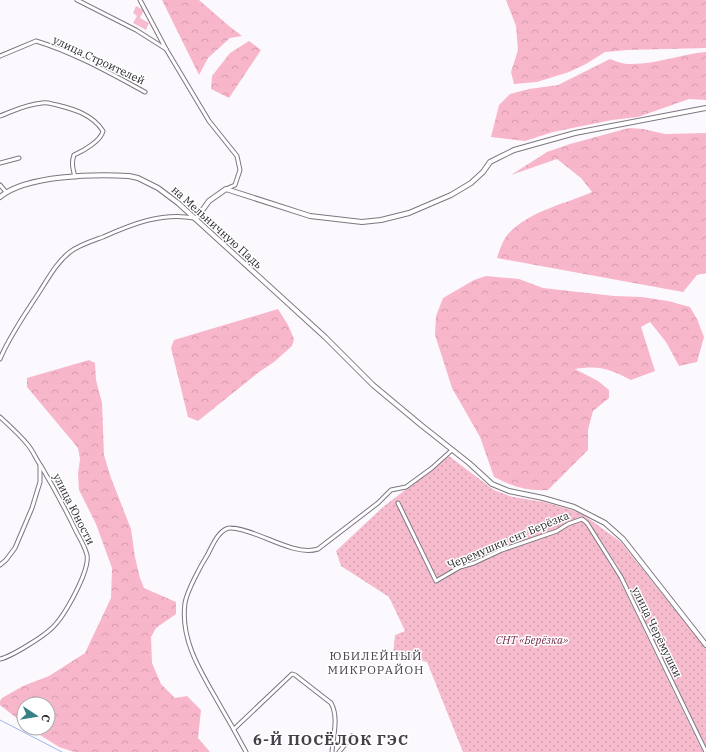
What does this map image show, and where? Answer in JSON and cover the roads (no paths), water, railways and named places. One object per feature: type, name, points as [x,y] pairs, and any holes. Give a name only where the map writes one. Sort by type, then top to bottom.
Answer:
[{"type":"street","points":[[77,0],[136,30],[166,49]]},
{"type":"street","points":[[0,359],[12,336],[49,277],[61,260],[70,252],[87,243],[138,222],[170,216],[183,216],[196,219],[209,201],[226,189],[235,185],[240,170],[237,156],[209,121],[166,49],[140,0]]},
{"type":"street","name":"улица Строителей","points":[[0,56],[36,41],[104,70],[145,92]]},
{"type":"street","points":[[0,116],[32,104],[44,102],[69,108],[87,116],[97,124],[103,131],[102,135],[85,150],[74,155],[73,169],[75,177]]},
{"type":"street","points":[[226,189],[310,216],[362,222],[382,220],[409,213],[451,195],[471,183],[483,172],[490,162],[514,150],[575,133],[706,108]]},
{"type":"street","points":[[0,163],[19,158]]},
{"type":"street","name":"на Мельничную Падь","points":[[0,197],[14,188],[32,183],[75,177],[117,175],[138,178],[163,191],[196,219],[325,337],[383,393],[469,463],[492,484],[509,491],[574,507],[605,524],[623,539],[706,645]]},
{"type":"street","points":[[0,185],[6,192]]},
{"type":"street","name":"улица Юности","points":[[0,417],[19,434],[29,446],[61,499],[87,555],[86,566],[67,609],[52,628],[14,654],[0,659]]},
{"type":"street","points":[[246,752],[193,657],[188,642],[185,620],[185,604],[187,597],[203,560],[220,533],[225,529],[230,528],[245,531],[300,550],[312,551],[318,549],[378,503],[391,490],[406,487],[432,468],[452,450]]},
{"type":"street","points":[[0,565],[15,548],[32,508],[40,482],[40,465]]},
{"type":"street","name":"Черемушки снт Берёзка","points":[[398,504],[436,581],[460,567],[474,563],[502,550],[557,531],[568,524],[582,519],[587,522]]},
{"type":"street","name":"улица Черёмушки","points":[[587,522],[621,577],[706,752]]},
{"type":"street","points":[[234,729],[292,674],[331,703],[334,709],[335,718],[332,752]]},
{"type":"street","points":[[339,752],[352,736]]},
{"type":"waterway","points":[[0,720],[62,752]]},
{"type":"district","name":"ЮБИЛЕЙНЫЙ МИКРОРАЙОН","points":[[376,662]]},
{"type":"district","name":"6-Й ПОСЁЛОК ГЭС","points":[[331,739]]},
{"type":"park label","name":"СНТ «Берёзка»","points":[[532,640]]}]
